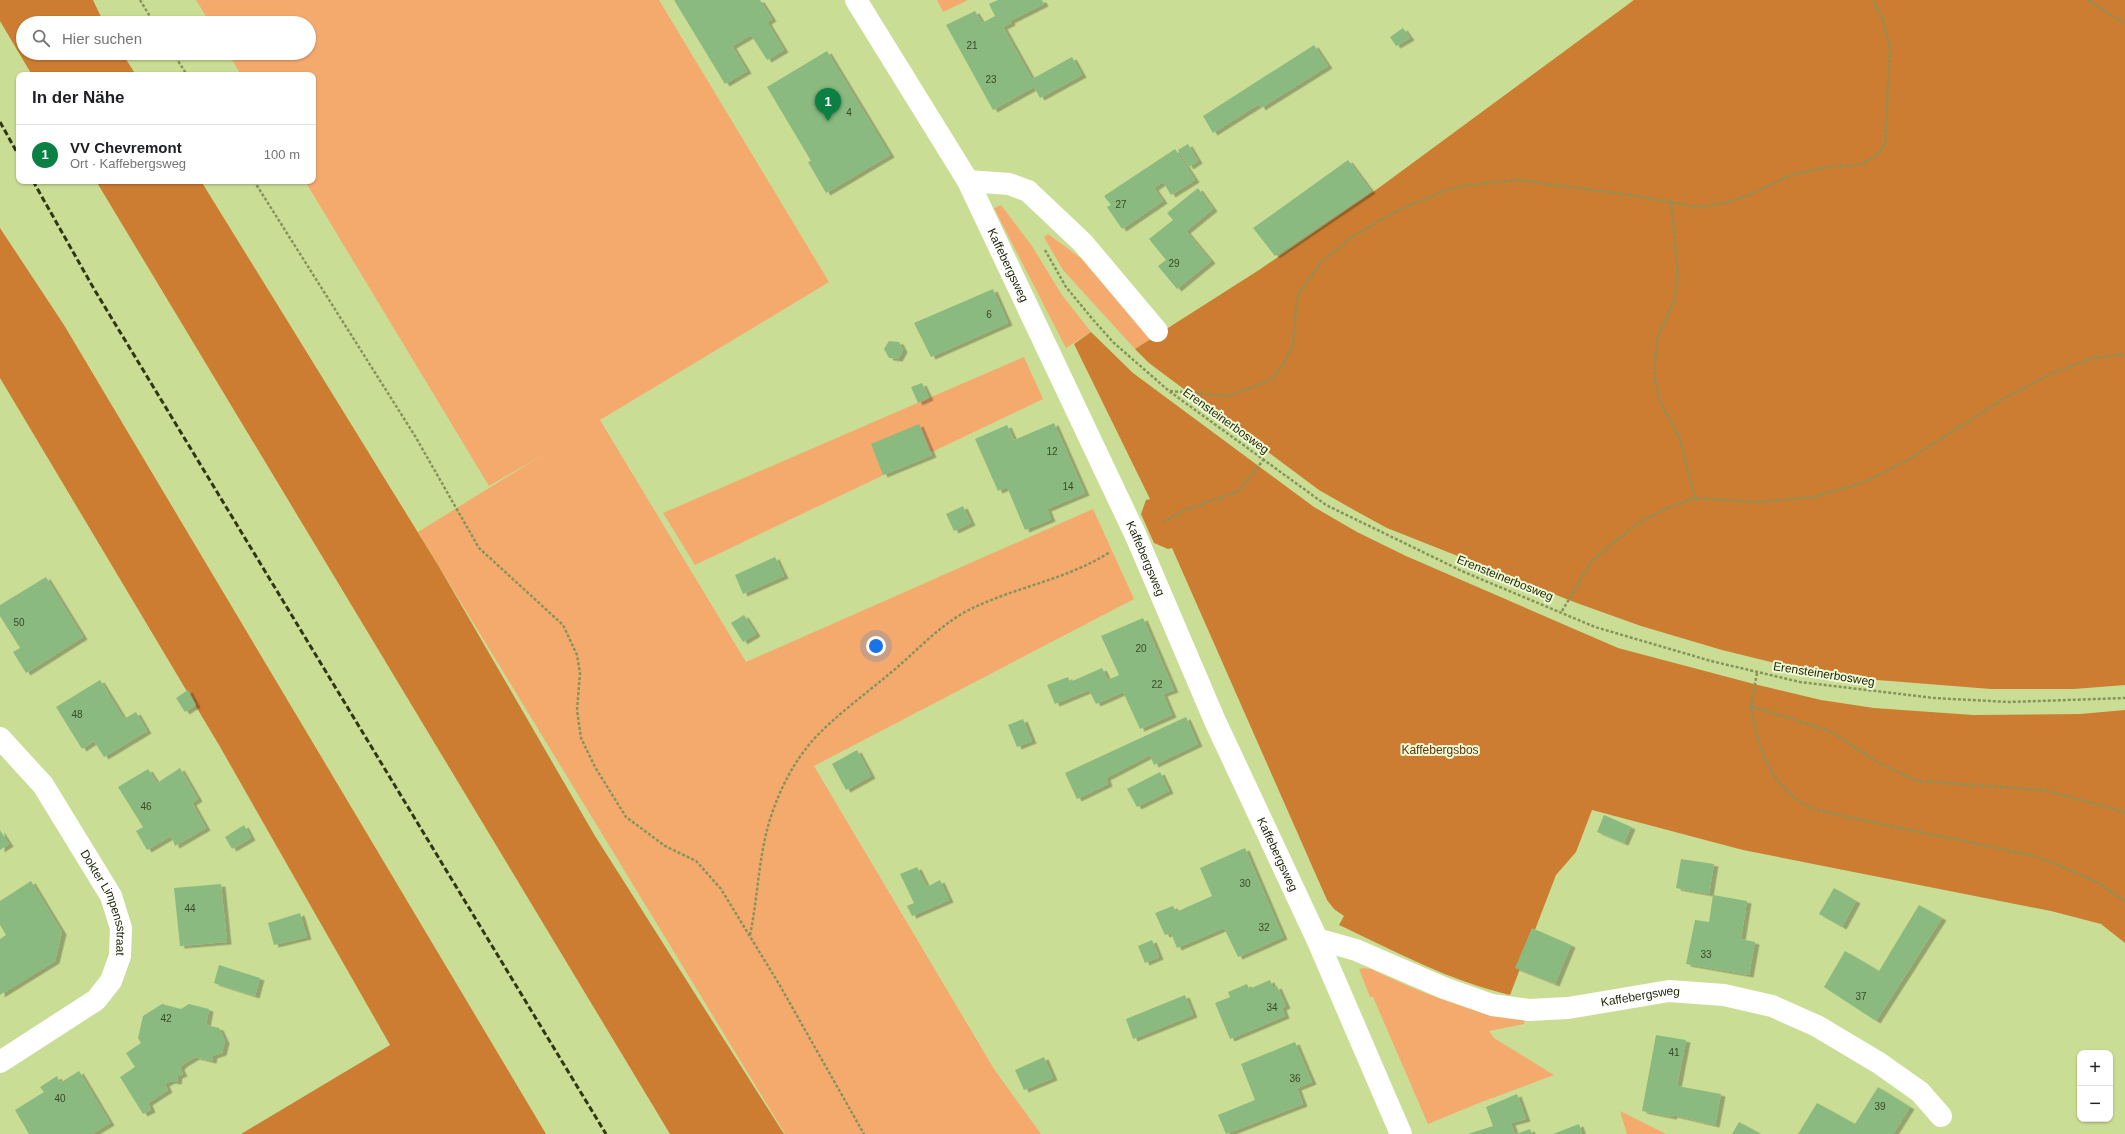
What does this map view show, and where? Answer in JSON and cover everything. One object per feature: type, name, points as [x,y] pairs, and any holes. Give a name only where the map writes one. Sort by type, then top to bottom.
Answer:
[{"type":"street","name":"Kaffebergsweg","points":[[856,0],[968,181],[1136,536],[1215,721],[1317,939],[1401,1134]]},
{"type":"street","points":[[968,181],[1009,184],[1028,191],[1083,243],[1157,331]]},
{"type":"street","name":"Dokter Limpensstraat","points":[[0,738],[43,786],[111,896],[121,928],[120,956],[111,981],[96,1000],[0,1062]]},
{"type":"street","name":"Kaffebergsweg","points":[[1317,939],[1356,950],[1444,988],[1492,1004],[1522,1009],[1568,1008],[1669,991],[1724,995],[1772,1006],[1817,1026],[1880,1062],[1920,1092],[1941,1116]]},
{"type":"path","points":[[140,0],[150,16]]},
{"type":"path","points":[[1169,391],[1228,396],[1270,380],[1283,365],[1293,345],[1298,297],[1308,280],[1323,261],[1350,238],[1397,211],[1441,192],[1461,186],[1519,180],[1671,201],[1699,207],[1724,203],[1749,195],[1794,174],[1829,167],[1860,165],[1875,157],[1885,144],[1890,48],[1882,17],[1873,0]]},
{"type":"path","points":[[2088,0],[2125,24]]},
{"type":"path","points":[[177,60],[185,72]]},
{"type":"path","points":[[256,184],[415,436],[479,548],[563,625],[577,655],[580,673],[576,710],[581,738],[595,767],[626,817],[665,846],[696,861],[721,889],[750,935],[864,1134]]},
{"type":"path","points":[[1671,201],[1678,276],[1674,301],[1657,339],[1654,377],[1660,402],[1679,436],[1694,498]]},
{"type":"path","name":"Erensteinerbosweg","points":[[1042,245],[1054,270],[1095,322],[1114,343],[1169,391],[1264,459],[1300,487],[1354,520],[1464,572],[1562,611],[1595,626],[1758,673],[1800,682],[1934,698],[2009,702],[2125,698]]},
{"type":"path","points":[[1562,611],[1592,561],[1636,524],[1670,507],[1694,498],[1767,502],[1814,497],[1867,481],[1911,458],[2003,399],[2050,374],[2093,358],[2125,354]]},
{"type":"path","points":[[750,935],[757,904],[758,873],[766,833],[777,799],[792,768],[813,740],[894,671],[926,639],[965,612],[1018,589],[1073,572],[1103,557],[1136,536],[1182,511],[1239,491],[1264,459]]},
{"type":"path","points":[[1758,673],[1751,706],[1760,750],[1771,772],[1782,786],[1803,804],[1834,814],[2039,857],[2097,882],[2125,901]]},
{"type":"path","points":[[1751,706],[1830,731],[1880,764],[1918,781],[2043,790],[2125,812]]},
{"type":"shaded area","points":[[196,0],[659,0],[829,282],[600,420],[746,662],[1093,509],[1134,599],[814,766],[994,1069],[1041,1134],[785,1134],[418,532],[544,454],[489,486],[307,184],[316,184],[316,72],[239,72],[232,60],[316,60],[316,16],[206,16]]},
{"type":"shaded area","points":[[937,0],[968,0],[943,12]]},
{"type":"shaded area","points":[[1001,205],[1032,246],[1062,295],[1091,332],[1066,348],[994,208]]},
{"type":"shaded area","points":[[1048,234],[1082,259],[1151,339],[1135,349],[1063,270],[1044,237]]},
{"type":"shaded area","points":[[1024,357],[1043,399],[695,565],[663,513]]},
{"type":"shaded area","points":[[1359,969],[1371,969],[1427,994],[1465,1007],[1525,1020],[1524,1024],[1489,1031],[1494,1038],[1554,1075],[1428,1124],[1373,997],[1370,997]]},
{"type":"shaded area","points":[[1620,1111],[1666,1134],[1627,1134]]},
{"type":"green space","points":[[0,0],[93,0],[101,16],[16,16],[16,48],[0,21]]},
{"type":"green space","points":[[1634,0],[2125,0],[2125,685],[2074,689],[1991,689],[1852,678],[1804,670],[1722,650],[1641,626],[1574,602],[1387,528],[1354,510],[1319,490],[1149,363],[1135,349],[1259,270],[1380,187]]},
{"type":"green space","points":[[23,60],[126,60],[134,72],[30,72]]},
{"type":"green space","points":[[98,184],[203,184],[438,565],[595,836],[784,1134],[670,1134]]},
{"type":"green space","points":[[0,228],[64,325],[546,1134],[241,1134],[390,1045],[219,745],[0,378]]},
{"type":"green space","name":"Kaffebergsbos","points":[[1091,332],[1133,373],[1314,507],[1357,532],[1406,556],[1618,648],[1821,700],[1874,708],[1973,715],[2080,714],[2125,710],[2125,943],[2101,924],[2051,911],[1743,850],[1592,810],[1576,852],[1556,875],[1510,995],[1465,982],[1402,955],[1339,925],[1344,916],[1334,909],[1327,900],[1172,548],[1168,549],[1154,543],[1141,514],[1146,500],[1150,499],[1074,344]]},
{"type":"building","points":[[674,0],[760,0],[772,19],[767,22],[784,50],[767,60],[751,35],[732,46],[747,71],[725,84]]},
{"type":"building","points":[[998,0],[1042,0],[1044,4],[1010,21],[1011,23],[1003,27],[1032,79],[1072,57],[1082,75],[1040,98],[1034,87],[993,110],[946,25],[975,11],[982,23],[995,16],[989,4]]},
{"type":"building","points":[[1403,28],[1410,38],[1396,46],[1390,37]]},
{"type":"building","points":[[1314,45],[1328,66],[1261,108],[1259,104],[1213,133],[1203,116]]},
{"type":"building","points":[[827,51],[890,155],[826,193],[808,162],[811,161],[767,87]]},
{"type":"building","points":[[1188,144],[1198,161],[1189,167],[1178,150]]},
{"type":"building","points":[[1175,149],[1195,180],[1171,195],[1163,182],[1154,188],[1163,201],[1122,229],[1107,207],[1111,205],[1104,196]]},
{"type":"building","points":[[1348,160],[1371,191],[1275,256],[1253,228]]},
{"type":"building","points":[[1198,188],[1213,209],[1186,231],[1211,261],[1177,289],[1158,266],[1166,260],[1149,239],[1173,220],[1167,213]]},
{"type":"building","points":[[993,289],[1008,323],[931,357],[914,323]]},
{"type":"building","points":[[889,341],[899,342],[903,350],[898,359],[889,358],[884,349]]},
{"type":"building","points":[[922,383],[929,398],[918,403],[911,387]]},
{"type":"building","points":[[1054,423],[1085,493],[1047,509],[1051,519],[1025,530],[1007,487],[998,491],[975,439],[1007,425],[1014,440]]},
{"type":"building","points":[[919,424],[932,455],[883,475],[871,444]]},
{"type":"building","points":[[963,506],[971,523],[954,531],[946,514]]},
{"type":"building","points":[[775,557],[784,576],[743,594],[735,575]]},
{"type":"building","points":[[46,577],[83,637],[26,673],[13,652],[20,648],[0,616],[0,605]]},
{"type":"building","points":[[744,615],[756,634],[743,642],[731,623]]},
{"type":"building","points":[[1143,618],[1174,690],[1163,694],[1172,715],[1140,729],[1123,692],[1096,704],[1089,690],[1055,704],[1047,685],[1068,677],[1070,682],[1102,668],[1108,680],[1119,675],[1101,636]]},
{"type":"building","points":[[100,680],[124,719],[136,712],[147,731],[104,757],[94,741],[82,749],[56,707]]},
{"type":"building","points":[[188,690],[196,705],[185,712],[176,698]]},
{"type":"building","points":[[1186,717],[1198,744],[1154,765],[1150,755],[1106,778],[1108,784],[1077,799],[1065,773]]},
{"type":"building","points":[[1023,719],[1032,741],[1017,747],[1008,725]]},
{"type":"building","points":[[857,750],[871,776],[846,790],[832,764]]},
{"type":"building","points":[[180,768],[198,799],[192,803],[206,828],[175,846],[171,836],[147,850],[136,831],[143,827],[118,787],[148,769],[157,783]]},
{"type":"building","points":[[1160,772],[1169,791],[1137,807],[1127,789]]},
{"type":"building","points":[[1604,815],[1631,827],[1624,843],[1597,832]]},
{"type":"building","points":[[244,825],[251,838],[232,849],[225,837]]},
{"type":"building","points":[[0,830],[9,844],[0,850]]},
{"type":"building","points":[[1245,848],[1283,937],[1238,957],[1224,928],[1177,948],[1171,933],[1165,935],[1155,913],[1173,906],[1176,912],[1212,896],[1200,868]]},
{"type":"building","points":[[1681,859],[1714,864],[1709,894],[1676,888]]},
{"type":"building","points":[[917,867],[927,887],[940,880],[949,900],[912,916],[907,906],[914,903],[900,874]]},
{"type":"building","points":[[31,881],[62,932],[55,961],[0,995],[0,939],[6,935],[0,925],[0,901]]},
{"type":"building","points":[[221,884],[227,942],[180,946],[174,888]]},
{"type":"building","points":[[1834,888],[1856,901],[1842,927],[1819,914]]},
{"type":"building","points":[[1713,895],[1747,901],[1741,939],[1755,942],[1749,975],[1686,964],[1695,920],[1709,922]]},
{"type":"building","points":[[1919,905],[1942,918],[1876,1021],[1824,987],[1845,951],[1879,971]]},
{"type":"building","points":[[300,913],[307,937],[274,945],[268,923]]},
{"type":"building","points":[[1532,928],[1571,945],[1555,984],[1515,968]]},
{"type":"building","points":[[1152,940],[1159,957],[1145,963],[1138,946]]},
{"type":"building","points":[[219,965],[260,978],[255,996],[214,983]]},
{"type":"building","points":[[1270,980],[1273,988],[1277,986],[1286,1006],[1282,1008],[1285,1016],[1230,1039],[1215,1003],[1230,997],[1228,992],[1247,984],[1249,989]]},
{"type":"building","points":[[1185,995],[1193,1015],[1133,1039],[1126,1019]]},
{"type":"building","points":[[162,1004],[181,1009],[189,1004],[209,1009],[206,1025],[219,1028],[225,1041],[222,1053],[213,1056],[212,1061],[195,1057],[182,1065],[180,1068],[183,1074],[178,1076],[177,1082],[171,1081],[165,1084],[168,1090],[148,1103],[151,1110],[143,1114],[120,1077],[135,1067],[126,1053],[141,1043],[138,1038],[143,1016]]},
{"type":"building","points":[[1656,1035],[1686,1040],[1677,1086],[1721,1094],[1715,1125],[1673,1115],[1672,1117],[1642,1111]]},
{"type":"building","points":[[1295,1042],[1312,1082],[1297,1088],[1303,1104],[1226,1134],[1218,1115],[1255,1100],[1241,1064]]},
{"type":"building","points":[[1044,1057],[1053,1078],[1024,1090],[1015,1070]]},
{"type":"building","points":[[79,1071],[110,1123],[92,1134],[29,1134],[15,1110],[44,1092],[40,1087],[57,1076],[60,1083]]},
{"type":"building","points":[[1878,1087],[1910,1107],[1893,1134],[1798,1134],[1817,1103],[1855,1124]]},
{"type":"building","points":[[1517,1094],[1526,1119],[1511,1123],[1515,1134],[1468,1134],[1493,1126],[1486,1107]]},
{"type":"building","points":[[1739,1122],[1761,1134],[1732,1134]]},
{"type":"building","points":[[1579,1124],[1582,1134],[1553,1134]]},
{"type":"building","points":[[1530,1129],[1532,1134],[1516,1134]]},
{"type":"railway","points":[[0,122],[16,151]]},
{"type":"railway","points":[[35,184],[94,289],[606,1134]]},
{"type":"place","name":"VV Chevremont","points":[[828,121]]}]
